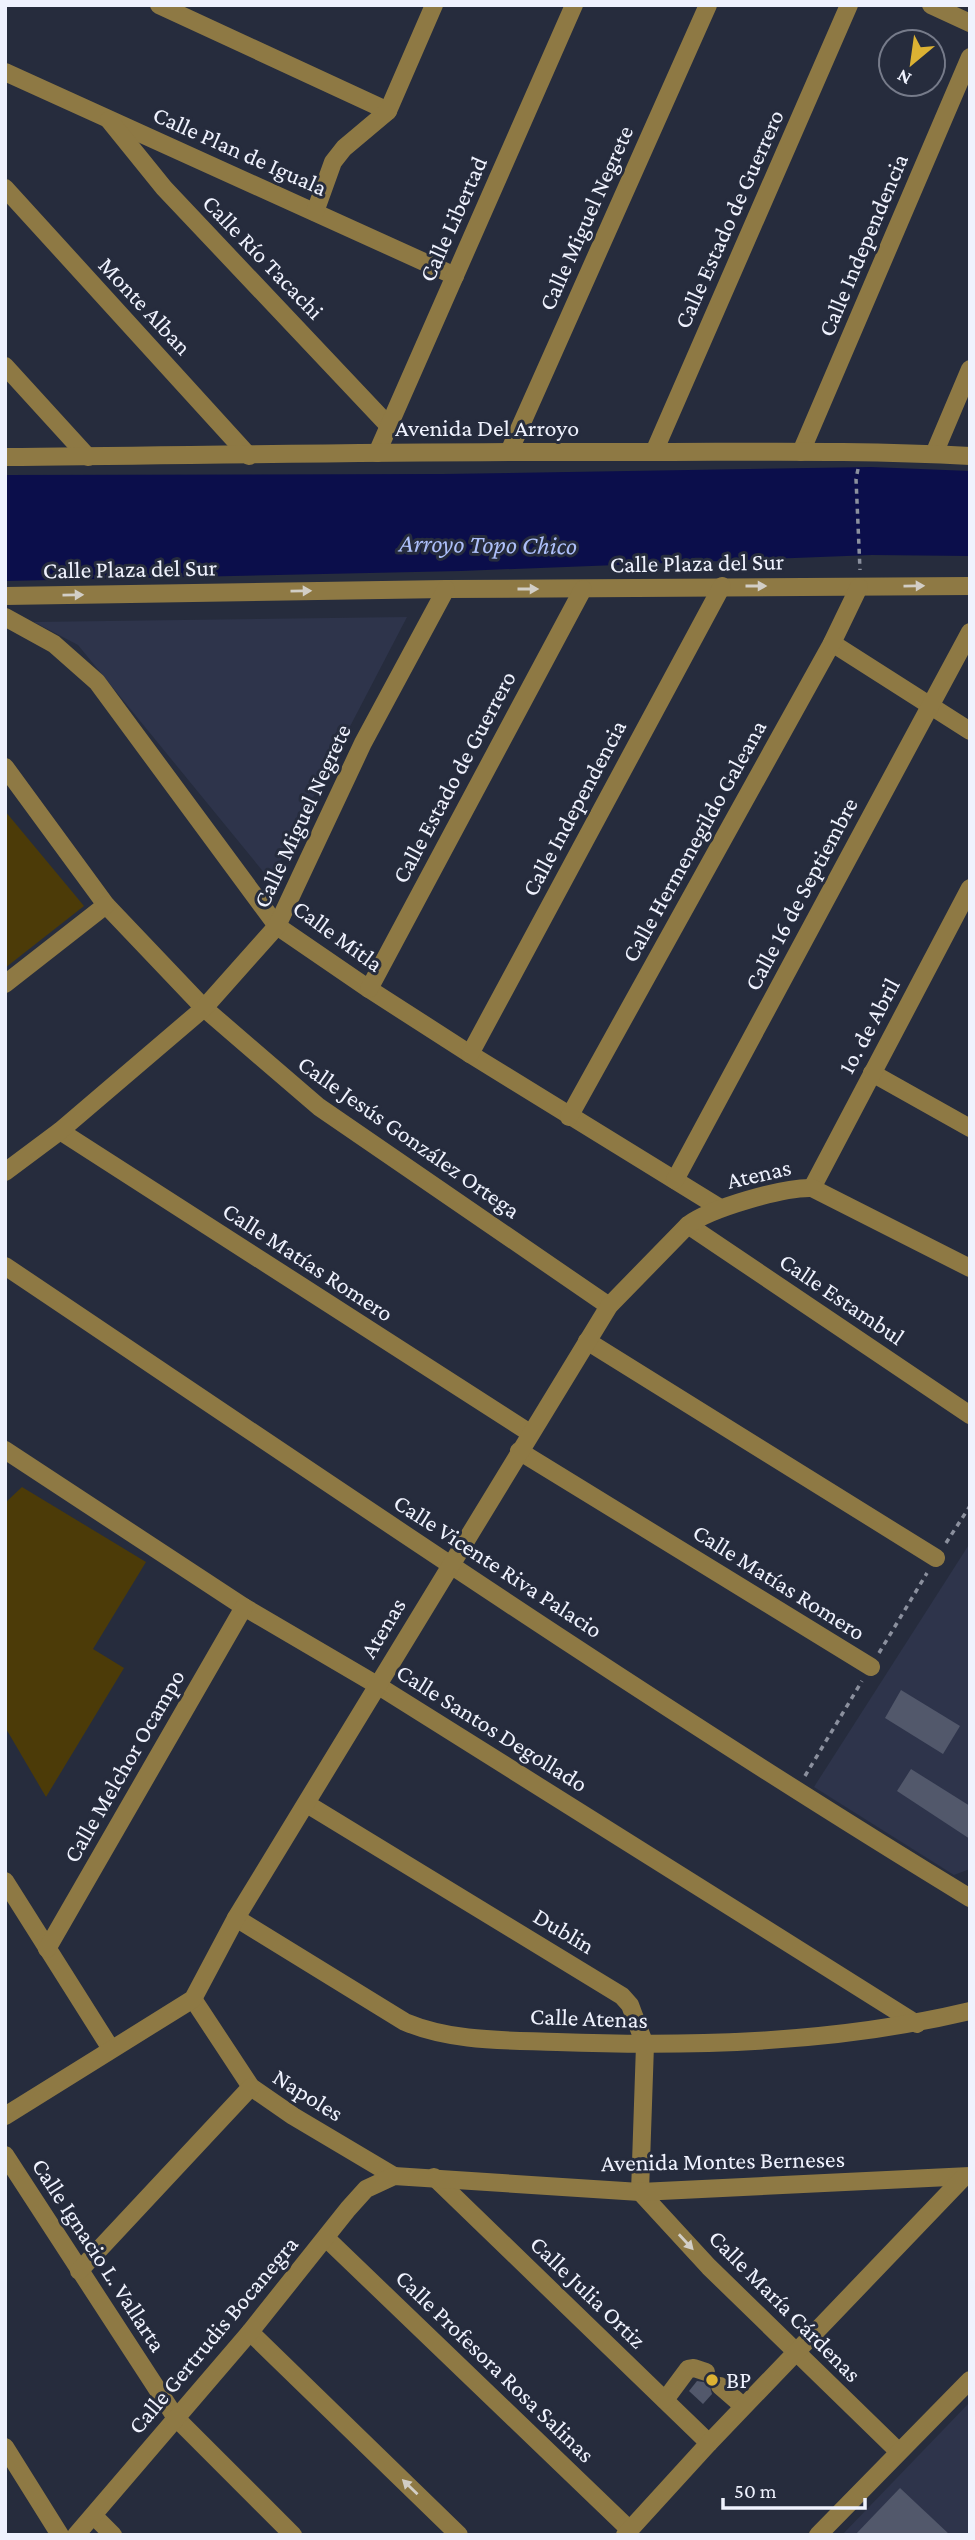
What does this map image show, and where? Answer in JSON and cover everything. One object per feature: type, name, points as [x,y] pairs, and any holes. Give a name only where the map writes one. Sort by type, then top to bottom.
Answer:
[{"type":"street","points":[[159,5],[388,111]]},
{"type":"street","points":[[314,212],[333,162],[344,148],[388,111],[434,5]]},
{"type":"street","name":"Calle Libertad","points":[[377,453],[573,5]]},
{"type":"street","name":"Calle Miguel Negrete","points":[[509,452],[708,5]]},
{"type":"street","name":"Calle Estado de Guerrero","points":[[654,452],[849,5]]},
{"type":"street","points":[[931,5],[970,23]]},
{"type":"street","name":"Calle Independencia","points":[[801,452],[970,57]]},
{"type":"street","name":"Calle Plan de Iguala","points":[[5,72],[455,276]]},
{"type":"street","name":"Calle Río Tacachi","points":[[107,118],[164,188],[388,425]]},
{"type":"street","name":"Monte Alban","points":[[5,188],[249,456]]},
{"type":"street","points":[[5,366],[88,457]]},
{"type":"street","points":[[934,454],[970,369]]},
{"type":"street","name":"Avenida Del Arroyo","points":[[5,457],[509,452],[801,452],[970,456]]},
{"type":"street","name":"Calle Plaza del Sur","points":[[5,596],[583,589],[860,579],[970,586]]},
{"type":"street","name":"Calle Hermenegildo Galeana","points":[[569,1116],[832,643],[860,579]]},
{"type":"street","name":"Calle Independencia","points":[[470,1055],[722,586]]},
{"type":"street","name":"Calle Miguel Negrete","points":[[5,1172],[60,1131],[204,1008],[277,926],[363,743],[446,589]]},
{"type":"street","name":"Calle Estado de Guerrero","points":[[369,989],[583,589]]},
{"type":"street","name":"Calle Mitla","points":[[5,617],[54,644],[97,682],[277,926],[470,1055],[720,1208]]},
{"type":"street","name":"Calle 16 de Septiembre","points":[[675,1180],[970,632]]},
{"type":"street","points":[[832,643],[970,731]]},
{"type":"street","name":"Calle Jesús González Ortega","points":[[5,768],[106,905],[204,1008],[291,1085],[338,1121],[609,1306]]},
{"type":"street","name":"1o. de Abril","points":[[812,1188],[970,888]]},
{"type":"street","points":[[5,985],[106,905]]},
{"type":"street","points":[[872,1073],[970,1128]]},
{"type":"street","name":"Calle Matías Romero","points":[[60,1131],[530,1433]]},
{"type":"street","points":[[812,1188],[970,1268]]},
{"type":"street","name":"Atenas","points":[[193,1999],[236,1918],[609,1306],[699,1217],[720,1208],[812,1188]]},
{"type":"street","name":"Calle Estambul","points":[[688,1225],[970,1415]]},
{"type":"street","name":"Calle Vicente Riva Palacio","points":[[5,1266],[450,1565],[797,1790],[961,1884],[970,1898]]},
{"type":"street","points":[[587,1341],[936,1558]]},
{"type":"street","name":"Calle Santos Degollado","points":[[5,1450],[244,1606],[377,1685],[917,2024]]},
{"type":"street","name":"Calle Matías Romero","points":[[519,1451],[871,1667]]},
{"type":"street","name":"Calle Melchor Ocampo","points":[[47,1949],[244,1606]]},
{"type":"street","name":"Dublin","points":[[307,1804],[610,1988],[630,2005],[645,2045],[640,2192]]},
{"type":"street","points":[[5,1881],[111,2049]]},
{"type":"street","name":"Calle Atenas","points":[[236,1918],[405,2022],[423,2029],[476,2039],[645,2045],[765,2040],[917,2024],[970,2011]]},
{"type":"street","points":[[5,2116],[193,1999]]},
{"type":"street","name":"Napoles","points":[[193,1999],[251,2087],[293,2116],[394,2176]]},
{"type":"street","points":[[79,2271],[251,2087]]},
{"type":"street","name":"Calle Ignacio L. Vallarta","points":[[5,2155],[176,2418],[293,2535]]},
{"type":"street","name":"Avenida Montes Berneses","points":[[394,2176],[640,2192],[967,2180]]},
{"type":"street","name":"Calle Gertrudis Bocanegra","points":[[76,2535],[250,2332],[366,2189],[394,2176]]},
{"type":"street","name":"Calle Julia Ortiz","points":[[434,2177],[709,2443]]},
{"type":"street","points":[[628,2532],[794,2352],[967,2180]]},
{"type":"street","name":"Calle María Cárdenas","points":[[640,2192],[709,2267],[898,2451]]},
{"type":"street","name":"Calle Profesora Rosa Salinas","points":[[326,2238],[628,2532]]},
{"type":"street","points":[[250,2332],[459,2535]]},
{"type":"street","points":[[665,2400],[688,2369],[706,2372]]},
{"type":"street","points":[[818,2535],[970,2379]]},
{"type":"street","points":[[720,2386],[743,2406]]},
{"type":"street","points":[[5,2447],[60,2535]]},
{"type":"street","points":[[94,2516],[113,2535]]},
{"type":"path","points":[[856,479],[860,579]]},
{"type":"path","points":[[797,1790],[970,1506]]},
{"type":"shaded area","points":[[407,617],[270,880],[78,645],[34,622]]},
{"type":"shaded area","points":[[5,811],[84,906],[5,968]]},
{"type":"shaded area","points":[[22,1487],[146,1562],[93,1649],[124,1668],[46,1797],[5,1727],[5,1503]]},
{"type":"shaded area","points":[[970,1543],[970,1869],[954,1875],[814,1787]]},
{"type":"shaded area","points":[[970,2402],[970,2535],[842,2535]]},
{"type":"water","name":"Arroyo Topo Chico","points":[[871,467],[970,471],[970,556],[872,555],[461,571],[5,581],[5,475],[443,474]]},
{"type":"building","points":[[901,1690],[960,1726],[943,1754],[885,1718]]},
{"type":"building","points":[[911,1769],[970,1806],[970,1839],[897,1791]]},
{"type":"building","points":[[697,2381],[709,2383],[712,2394],[703,2404],[689,2391]]},
{"type":"building","points":[[900,2488],[950,2535],[855,2535]]},
{"type":"place","name":"BP","points":[[712,2380]]}]
